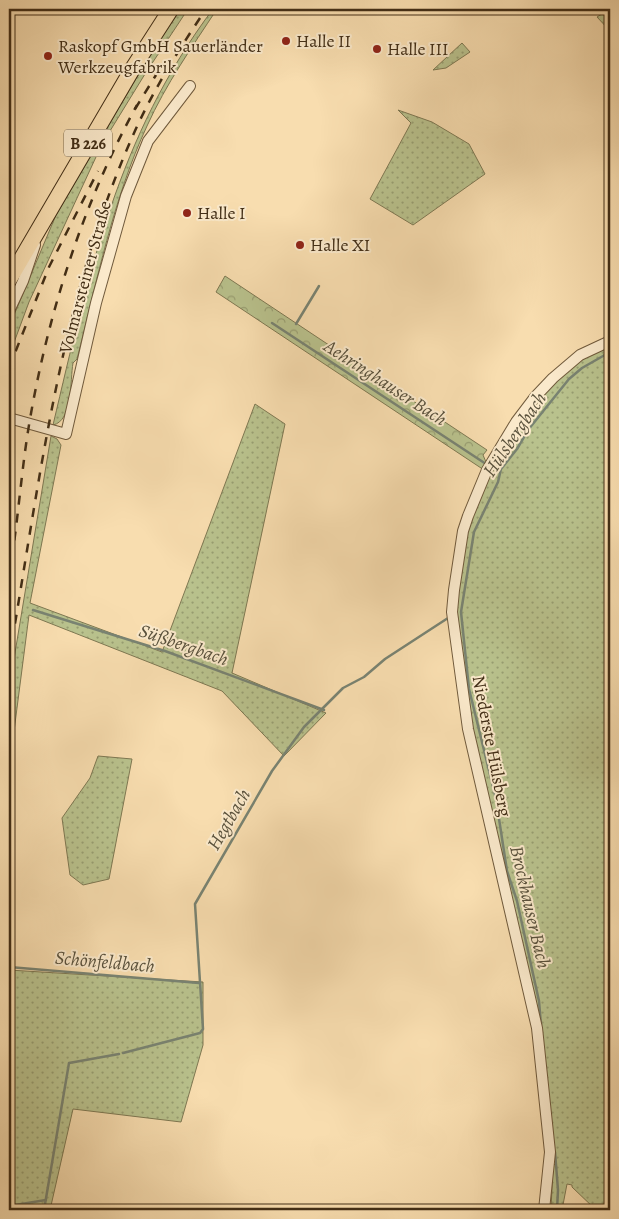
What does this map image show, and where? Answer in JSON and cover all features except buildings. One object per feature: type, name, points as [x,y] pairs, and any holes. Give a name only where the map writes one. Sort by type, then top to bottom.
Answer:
[{"type":"main road","name":"B 226","points":[[9,280],[132,68],[171,9]]},
{"type":"street","name":"Volmarsteiner Straße","points":[[9,418],[66,434],[96,303],[126,196],[148,141],[190,86]]},
{"type":"street","points":[[9,312],[23,280],[42,225]]},
{"type":"street","name":"Niederste Hülsberg","points":[[544,1210],[550,1152],[537,1028],[468,729],[452,612],[454,590],[468,516],[487,470],[516,422],[535,397],[559,372],[580,356],[610,341]]},
{"type":"green space","points":[[181,9],[188,9],[102,144],[29,302],[9,356],[9,327],[56,215],[151,53]]},
{"type":"green space","points":[[213,9],[217,9],[162,95],[135,154],[115,211],[77,359],[73,363],[67,408],[64,416],[53,425],[94,260],[110,208],[130,157],[153,107],[180,57]]},
{"type":"green space","points":[[610,9],[610,31],[597,17]]},
{"type":"green space","points":[[462,43],[470,52],[446,68],[433,70]]},
{"type":"green space","points":[[398,110],[432,122],[469,144],[485,174],[413,225],[370,199],[411,123]]},
{"type":"green space","points":[[225,276],[487,450],[483,455],[486,462],[484,470],[216,292]]},
{"type":"green space","points":[[610,341],[610,1210],[596,1210],[572,1185],[567,1184],[562,1210],[551,1210],[553,1165],[556,1164],[540,1018],[483,787],[454,621],[460,551],[487,470],[553,378]]},
{"type":"green space","points":[[255,404],[285,424],[232,673],[326,713],[284,756],[222,691],[29,615],[9,770],[9,689],[51,436],[57,439],[61,445],[30,603],[162,652]]},
{"type":"green space","points":[[98,756],[132,759],[109,879],[83,885],[70,875],[62,818],[90,778]]},
{"type":"green space","points":[[9,970],[203,982],[203,1045],[181,1122],[73,1109],[50,1210],[9,1210]]},
{"type":"waterway","points":[[296,324],[319,286]]},
{"type":"waterway","name":"Aehringhauser Bach","points":[[272,323],[486,464]]},
{"type":"waterway","name":"Brockhauser Bach","points":[[541,1025],[539,1001],[517,901],[507,871],[496,799],[469,689],[461,612],[474,532],[498,482],[501,469],[517,449],[528,430],[569,379],[582,368],[610,352]]},
{"type":"waterway","name":"Süßbergbach","points":[[33,610],[165,651],[324,710]]},
{"type":"waterway","name":"Hegtbach","points":[[123,1053],[200,1033],[203,1029],[195,904],[272,771],[304,727],[343,688],[364,677],[385,659],[448,618]]},
{"type":"waterway","name":"Schönfeldbach","points":[[9,967],[199,983]]},
{"type":"waterway","name":"Hegtbach","points":[[44,1210],[69,1063],[119,1054]]},
{"type":"waterway","name":"Brockhauser Bach","points":[[555,1152],[558,1190],[557,1210]]},
{"type":"waterway","points":[[9,1206],[46,1200]]},
{"type":"railway","points":[[9,659],[42,461],[69,329],[86,265],[107,201],[131,140],[147,106],[206,9]]},
{"type":"railway","points":[[135,109],[156,75]]},
{"type":"railway","points":[[9,576],[30,419],[47,337],[58,297],[85,218],[118,142],[137,105]]},
{"type":"railway","points":[[9,368],[49,267],[98,171]]},
{"type":"place","name":"Halle II","points":[[286,41]]},
{"type":"place","name":"Halle III","points":[[377,49]]},
{"type":"place","name":"Raskopf GmbH Sauerländer Werkzeugfabrik","points":[[48,56]]},
{"type":"place","name":"Halle I","points":[[187,213]]},
{"type":"place","name":"Halle XI","points":[[300,245]]},
{"type":"water label","name":"Hülsbergbach","points":[[514,434]]}]
